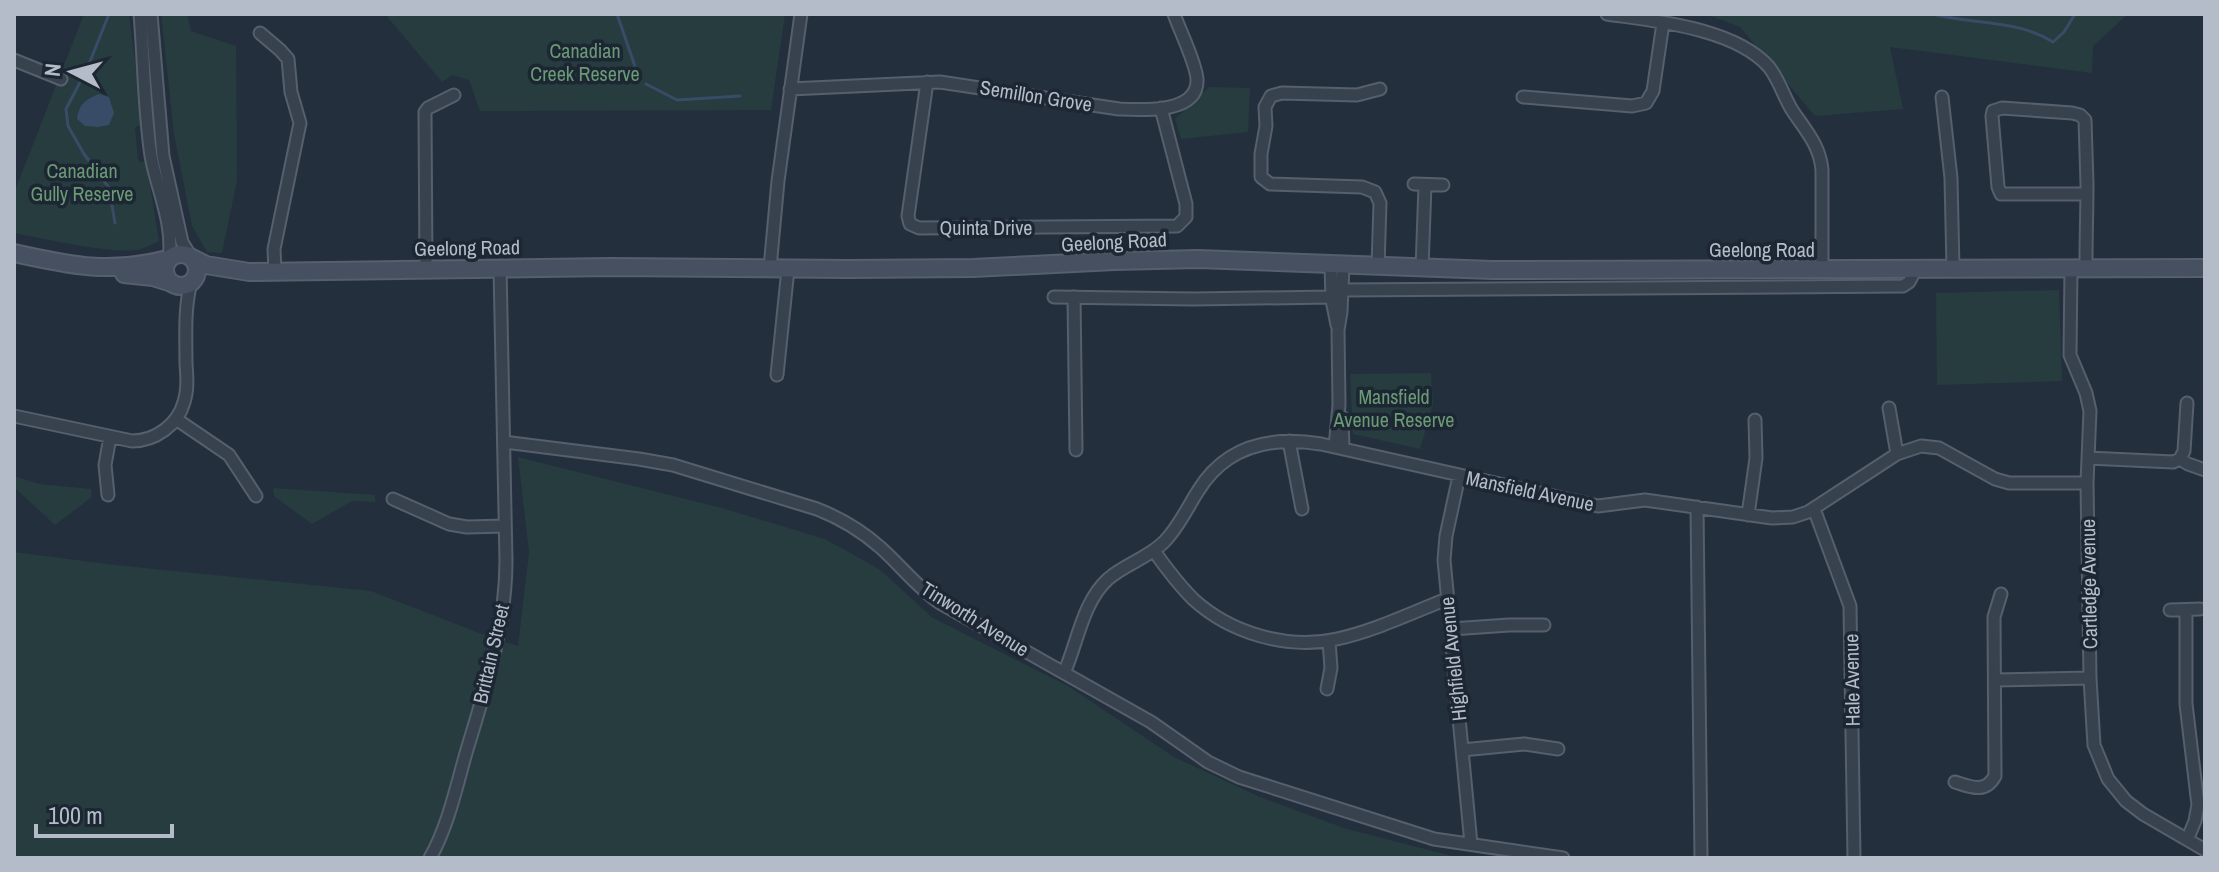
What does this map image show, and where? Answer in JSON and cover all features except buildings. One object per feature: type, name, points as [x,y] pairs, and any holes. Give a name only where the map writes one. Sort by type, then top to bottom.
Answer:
[{"type":"main road","points":[[14,253],[128,275],[161,279],[184,286],[192,282],[197,270],[192,257],[180,253],[143,266],[103,269]]},
{"type":"main road","name":"Geelong Road","points":[[192,257],[206,265],[249,272],[500,267],[987,268],[1198,259],[1422,269],[1980,269],[2205,257]]},
{"type":"main road","points":[[169,259],[165,273],[173,284]]},
{"type":"main road","name":"Geelong Road","points":[[2078,265],[2205,268]]},
{"type":"main road","name":"Geelong Road","points":[[192,282],[249,272]]},
{"type":"street","points":[[140,14],[151,154],[168,225],[169,259]]},
{"type":"street","points":[[151,14],[163,156],[182,242],[192,257]]},
{"type":"street","points":[[770,268],[778,181],[801,14]]},
{"type":"street","name":"Semillon Grove","points":[[790,89],[927,82],[1119,109],[1178,105],[1194,92],[1197,82],[1174,14]]},
{"type":"street","points":[[1607,14],[1663,23],[1727,41],[1753,54],[1770,69],[1820,155],[1822,270]]},
{"type":"street","points":[[1523,97],[1634,106],[1644,104],[1653,91],[1663,23]]},
{"type":"street","points":[[260,33],[288,59],[291,92],[300,123],[274,249],[275,272]]},
{"type":"street","points":[[14,60],[61,79]]},
{"type":"street","name":"Quinta Drive","points":[[927,82],[908,218],[911,225],[922,228],[1177,226],[1186,217],[1186,204],[1161,108]]},
{"type":"street","points":[[1378,267],[1380,203],[1375,192],[1362,187],[1268,183],[1261,177],[1260,166],[1266,126],[1265,107],[1273,95],[1357,95],[1380,89]]},
{"type":"street","points":[[426,268],[425,112],[454,95]]},
{"type":"street","points":[[1942,97],[1951,178],[1953,269]]},
{"type":"street","name":"Cartledge Avenue","points":[[2087,194],[2001,194],[1992,116],[1994,110],[2074,113],[2082,117],[2087,125],[2087,194],[2070,355],[2089,404],[2087,483],[2094,745],[2108,779],[2122,798],[2205,850]]},
{"type":"street","points":[[1422,269],[1419,184],[1443,185]]},
{"type":"street","points":[[1337,266],[1339,405],[1343,425],[1339,448]]},
{"type":"street","points":[[500,267],[504,442]]},
{"type":"street","points":[[777,375],[788,269]]},
{"type":"street","points":[[1879,286],[1893,282],[1895,269]]},
{"type":"street","points":[[1054,297],[1165,299],[1337,293],[1879,286],[1906,285],[1916,269]]},
{"type":"street","points":[[14,416],[132,441],[148,439],[169,426],[184,405],[187,390],[186,314],[192,282]]},
{"type":"street","points":[[173,284],[186,314]]},
{"type":"street","points":[[1074,297],[1076,450]]},
{"type":"street","points":[[2088,458],[2173,462],[2180,459],[2184,451],[2187,403]]},
{"type":"street","points":[[1889,408],[1897,454]]},
{"type":"street","points":[[176,419],[229,455],[256,496]]},
{"type":"street","points":[[1748,515],[1756,458],[1755,420]]},
{"type":"street","points":[[108,495],[105,465],[110,437]]},
{"type":"street","points":[[1289,441],[1302,509]]},
{"type":"street","name":"Mansfield Avenue","points":[[1064,673],[1088,607],[1098,590],[1113,576],[1167,540],[1206,479],[1226,460],[1261,444],[1289,441],[1339,448],[1598,506],[1645,500],[1781,518],[1798,516],[1814,509],[1911,447],[1932,446],[1995,479],[2007,482],[2087,483]]},
{"type":"street","name":"Brittain Street","points":[[430,858],[438,844],[454,796],[497,645],[505,593],[504,442]]},
{"type":"street","name":"Tinworth Avenue","points":[[504,442],[673,465],[825,512],[851,525],[874,542],[937,601],[1151,722],[1208,762],[1239,777],[1446,842],[1563,858]]},
{"type":"street","points":[[2180,459],[2205,470]]},
{"type":"street","name":"Highfield Avenue","points":[[1459,476],[1444,552],[1471,844]]},
{"type":"street","points":[[393,499],[441,522],[457,526],[505,526]]},
{"type":"street","points":[[1697,507],[1701,858]]},
{"type":"street","name":"Hale Avenue","points":[[1814,509],[1850,606],[1854,858]]},
{"type":"street","points":[[1154,551],[1192,597],[1210,613],[1234,626],[1277,640],[1329,641],[1356,634],[1447,599]]},
{"type":"street","points":[[1955,782],[1980,788],[1989,785],[1995,778],[1994,617],[2001,594]]},
{"type":"street","points":[[2170,610],[2200,609]]},
{"type":"street","points":[[2186,610],[2186,704],[2198,798],[2196,818],[2188,838]]},
{"type":"street","points":[[1451,629],[1544,625]]},
{"type":"street","points":[[1327,689],[1331,668],[1329,641]]},
{"type":"street","points":[[1995,680],[2090,678]]},
{"type":"street","points":[[1462,750],[1524,744],[1558,749]]},
{"type":"green space","name":"Canadian Gully Reserve","points":[[84,14],[129,14],[143,125],[135,128],[138,159],[140,162],[146,161],[159,241],[141,249],[98,248],[14,233],[14,193]]},
{"type":"green space","points":[[161,14],[187,14],[191,31],[236,46],[237,181],[222,253],[207,252],[192,226],[174,134]]},
{"type":"green space","name":"Canadian Creek Reserve","points":[[385,14],[785,14],[771,110],[480,111],[469,80],[452,75],[442,82]]},
{"type":"green space","points":[[1706,14],[2128,14],[2093,46],[2092,73],[1890,47],[1903,109],[1815,116],[1740,27]]},
{"type":"green space","points":[[1209,87],[1250,88],[1248,132],[1181,139],[1175,119]]},
{"type":"green space","points":[[2059,290],[2062,381],[1937,385],[1936,293]]},
{"type":"green space","name":"Mansfield Avenue Reserve","points":[[1431,373],[1433,404],[1420,449],[1353,434],[1350,374]]},
{"type":"green space","points":[[518,457],[722,508],[825,539],[879,569],[933,618],[1068,686],[1174,757],[1260,797],[1347,829],[1460,858],[14,858],[14,552],[371,591],[518,646],[529,552]]},
{"type":"green space","points":[[14,476],[39,484],[91,489],[92,497],[55,525],[14,487]]},
{"type":"green space","points":[[273,488],[375,495],[375,502],[352,501],[312,524],[274,496]]},
{"type":"water","points":[[99,94],[109,97],[114,113],[109,125],[85,126],[77,119],[79,110],[86,101]]},
{"type":"waterway","points":[[109,14],[87,69],[66,109],[68,126],[109,188],[115,223]]},
{"type":"waterway","points":[[617,14],[640,81]]},
{"type":"waterway","points":[[1933,14],[2024,29],[2053,42],[2064,32],[2075,14]]},
{"type":"waterway","points":[[646,84],[677,100],[740,96]]}]
